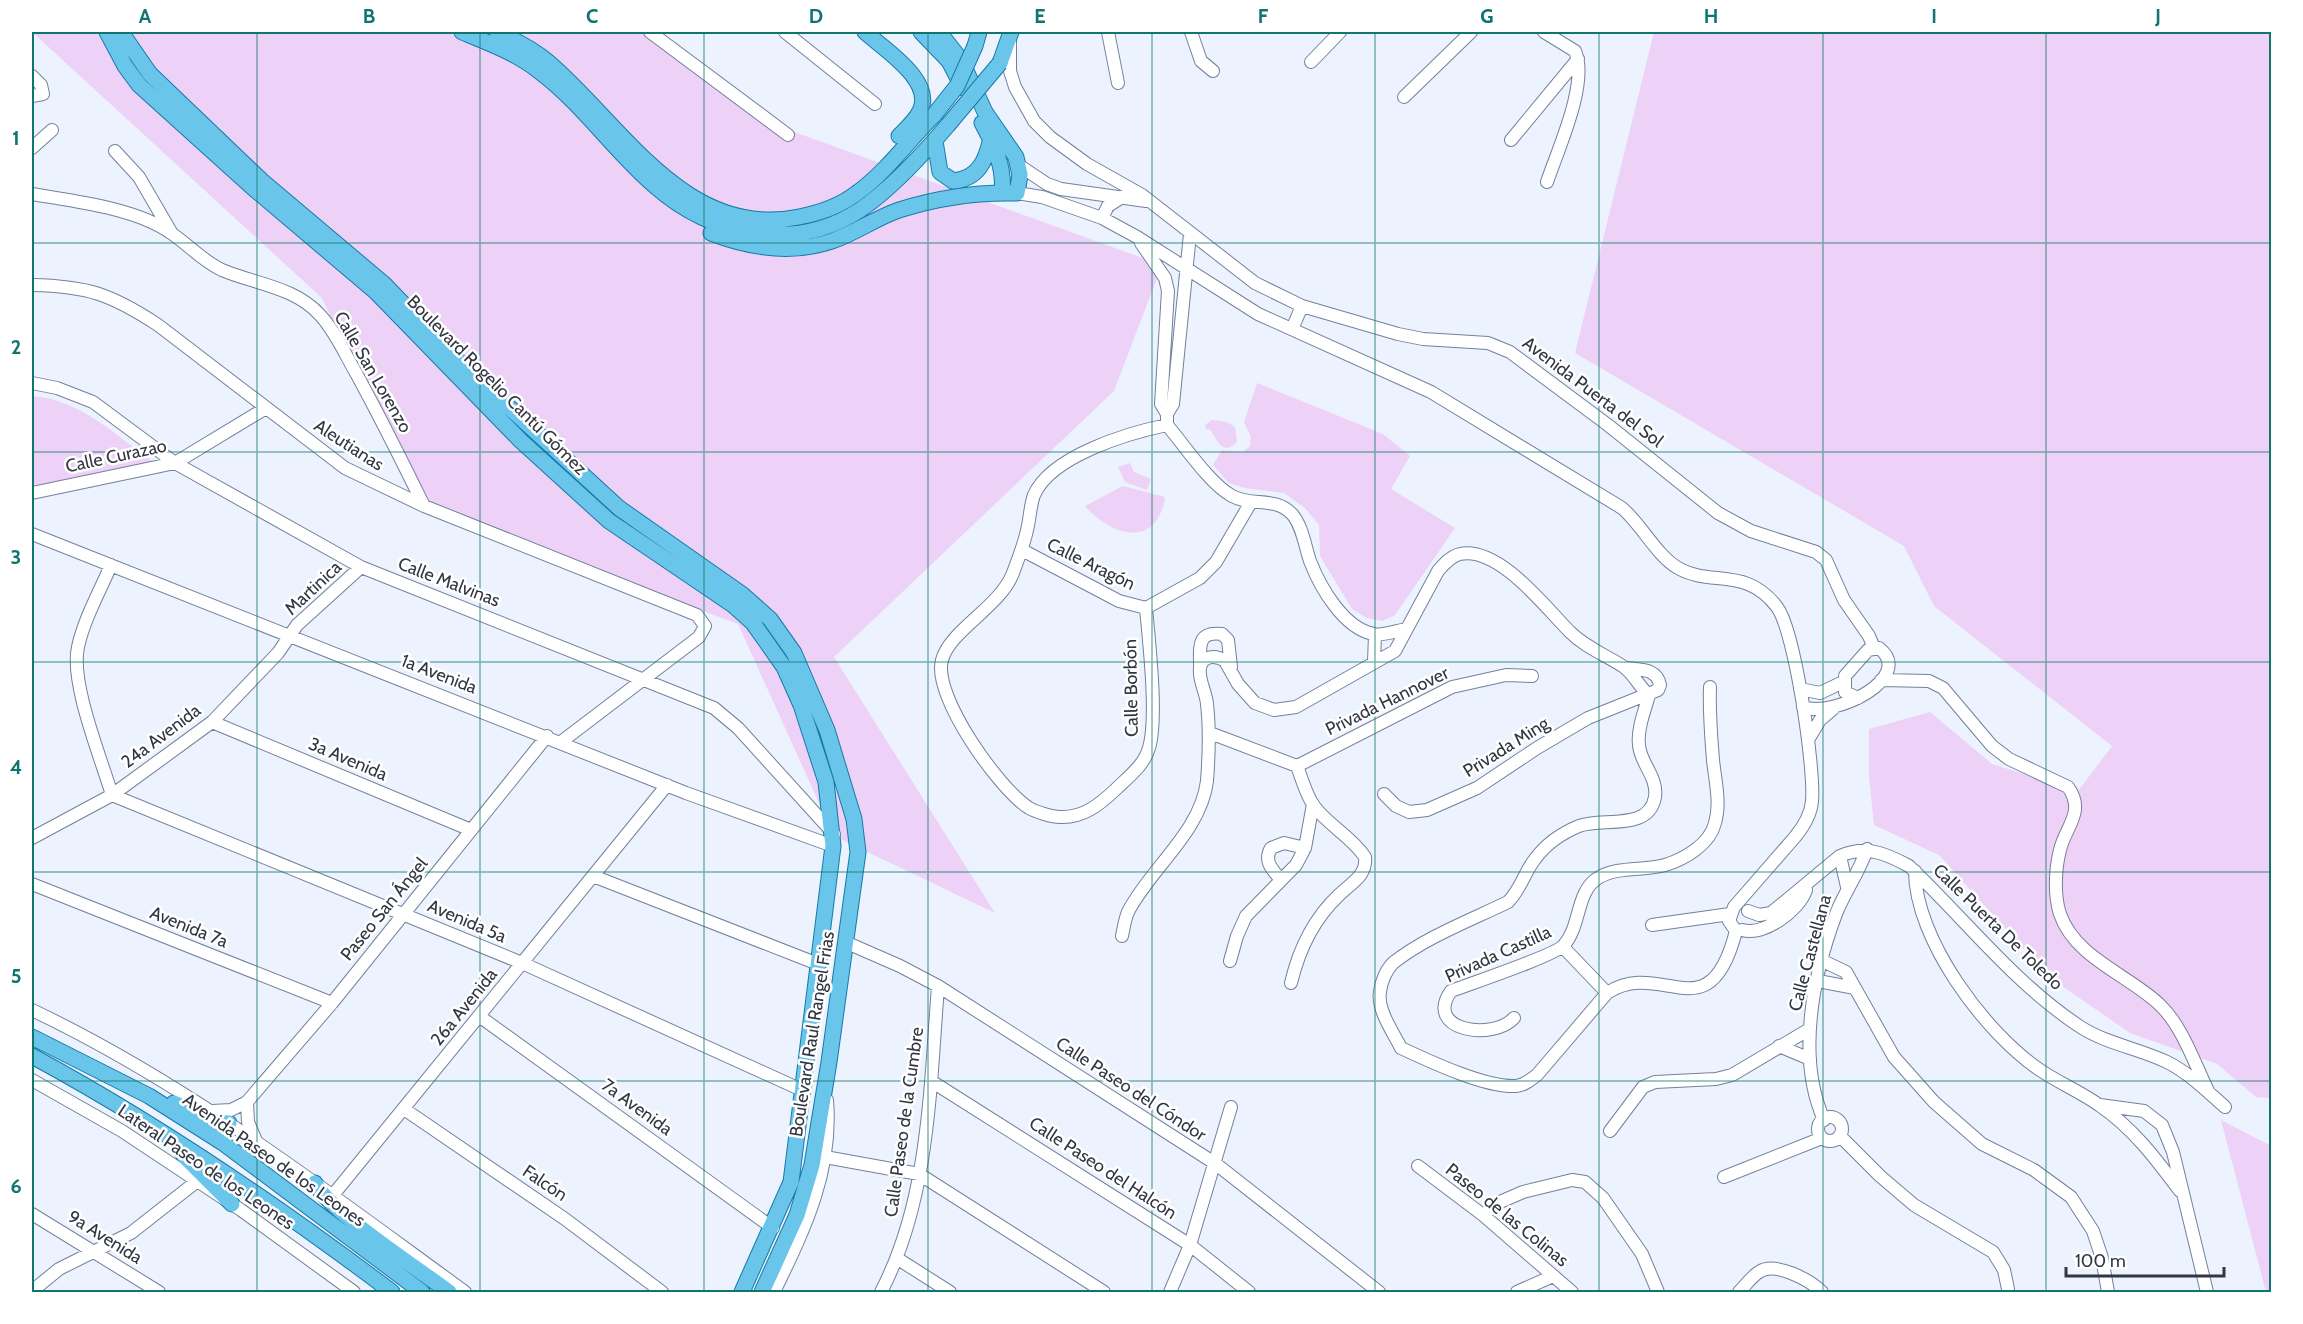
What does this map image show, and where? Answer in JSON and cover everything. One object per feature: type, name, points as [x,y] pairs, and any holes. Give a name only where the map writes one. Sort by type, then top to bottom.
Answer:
[{"type":"main road","name":"Boulevard Rogelio Cantú Gómez","points":[[107,32],[125,66],[139,85],[252,187],[376,292],[514,433],[609,521],[734,605],[753,623],[784,667],[811,735],[826,782],[834,840],[791,1182],[773,1228],[744,1290]]},
{"type":"main road","name":"Boulevard Rogelio Cantú Gómez","points":[[121,32],[158,83],[262,181],[384,284],[453,356],[619,508],[743,595],[770,620],[794,653],[827,730],[842,774]]},
{"type":"main road","points":[[462,32],[509,52],[538,71],[565,94],[655,187],[706,221],[729,230],[785,234],[814,230],[838,222],[861,209],[948,125],[1000,63],[1010,37]]},
{"type":"main road","points":[[497,32],[546,60],[662,176],[684,194],[734,217],[757,220],[786,220],[833,208],[871,182],[934,115],[957,86],[977,39]]},
{"type":"main road","points":[[856,194],[874,164],[920,113],[923,104],[920,85],[914,75],[865,32]]},
{"type":"main road","points":[[921,32],[949,61],[991,138],[1010,193]]},
{"type":"main road","points":[[939,32],[961,60],[985,112],[1020,166],[1010,193]]},
{"type":"main road","points":[[934,141],[940,172],[953,181],[970,177],[976,172],[987,156],[991,138]]},
{"type":"main road","points":[[655,187],[659,198],[667,206],[710,233],[736,243],[769,249],[797,248],[832,241],[896,211],[921,204],[971,195],[1010,193]]},
{"type":"main road","name":"Boulevard Raul Rangel Frias","points":[[762,1293],[805,1194],[825,1084],[858,852],[854,819],[842,774]]},
{"type":"main road","name":"Avenida Paseo de los Leones","points":[[32,1037],[149,1096],[268,1175],[422,1293]]},
{"type":"main road","points":[[32,1056],[80,1082],[180,1144],[346,1258],[392,1293]]},
{"type":"main road","points":[[149,1096],[161,1098],[218,1122],[229,1123]]},
{"type":"main road","points":[[180,1144],[185,1157],[232,1204]]},
{"type":"main road","points":[[315,1183],[321,1193],[354,1221],[449,1293]]},
{"type":"street","points":[[650,32],[788,135]]},
{"type":"street","points":[[785,32],[875,104]]},
{"type":"street","points":[[1108,32],[1118,83]]},
{"type":"street","points":[[1191,32],[1201,61],[1214,70]]},
{"type":"street","points":[[1311,62],[1340,32]]},
{"type":"street","points":[[1404,97],[1471,32]]},
{"type":"street","points":[[1544,32],[1567,44],[1578,59],[1578,88],[1547,182]]},
{"type":"street","name":"Avenida Puerta del Sol","points":[[1010,37],[1010,71],[1015,87],[1034,121],[1050,137],[1086,164],[1150,202],[1256,283],[1302,306],[1398,334],[1423,339],[1488,343],[1510,352],[1608,425],[1718,513],[1743,528],[1816,552],[1826,560],[1852,614],[1869,636],[1874,648],[1882,651],[1886,659],[1885,672],[1881,680]]},
{"type":"street","points":[[1510,140],[1578,59]]},
{"type":"street","points":[[32,76],[41,85],[37,95]]},
{"type":"street","points":[[32,148],[52,130]]},
{"type":"street","points":[[116,151],[139,177],[171,232]]},
{"type":"street","points":[[1020,166],[1047,184],[1061,189],[1150,202]]},
{"type":"street","points":[[1010,193],[1042,197],[1102,218],[1137,237],[1258,314],[1431,392],[1622,508],[1637,521],[1664,556],[1677,568],[1697,575],[1729,578],[1757,590],[1778,608],[1783,618],[1800,689],[1808,740],[1812,782],[1809,814],[1795,837],[1730,914],[1729,921],[1739,930],[1757,931],[1770,926],[1804,896],[1807,885]]},
{"type":"street","name":"Calle San Lorenzo","points":[[32,195],[105,208],[142,220],[171,232],[188,249],[222,270],[282,290],[303,300],[320,315],[384,425],[424,507]]},
{"type":"street","points":[[1102,218],[1108,206],[1122,197]]},
{"type":"street","points":[[1167,420],[1173,404],[1190,234]]},
{"type":"street","points":[[1137,237],[1158,267],[1168,291],[1161,404],[1167,420],[1215,481],[1232,496],[1251,502],[1267,501],[1282,506],[1293,515],[1311,564],[1344,617],[1358,628],[1375,635],[1406,629]]},
{"type":"street","points":[[1182,300],[1194,285],[1209,284]]},
{"type":"street","name":"Aleutianas","points":[[32,285],[76,286],[106,295],[129,306],[158,324],[345,468],[424,507],[687,610],[703,620],[705,626],[699,637],[646,678]]},
{"type":"street","points":[[1292,329],[1302,306]]},
{"type":"street","name":"Calle Malvinas","points":[[32,383],[57,388],[93,402],[175,463],[362,567],[646,678],[714,708],[738,728],[834,840]]},
{"type":"street","name":"Calle Curazao","points":[[32,493],[175,463],[266,408]]},
{"type":"street","name":"Calle Borbón","points":[[1146,608],[1150,653],[1152,736],[1149,750],[1140,765],[1097,806],[1078,815],[1058,817],[1030,809],[1006,787],[958,723],[948,703],[942,678],[941,661],[949,645],[991,605],[1011,578],[1022,550],[1034,496],[1044,478],[1090,450],[1167,420]]},
{"type":"street","points":[[1146,608],[1200,578],[1216,562],[1251,502]]},
{"type":"street","name":"1a Avenida","points":[[32,534],[668,785],[834,840]]},
{"type":"street","name":"Calle Aragón","points":[[1022,550],[1119,601],[1146,608]]},
{"type":"street","points":[[1122,936],[1128,912],[1199,808],[1206,784],[1210,733],[1200,666],[1200,644],[1203,637],[1210,633],[1222,634],[1228,640],[1231,667],[1238,684],[1255,703],[1274,710],[1296,707],[1313,700],[1340,680],[1395,651],[1438,571],[1448,560],[1459,554],[1475,554],[1496,564],[1537,594],[1587,646],[1626,669],[1648,695]]},
{"type":"street","points":[[111,565],[78,645],[75,664],[78,683],[112,795]]},
{"type":"street","name":"Martinica","points":[[290,636],[305,617],[362,567]]},
{"type":"street","points":[[1374,662],[1375,635]]},
{"type":"street","name":"24a Avenida","points":[[32,838],[112,795],[212,722],[278,653],[290,636]]},
{"type":"street","points":[[1800,689],[1820,693],[1829,690],[1843,681],[1861,655],[1874,648]]},
{"type":"street","points":[[1200,666],[1205,659],[1213,656],[1220,657],[1231,667]]},
{"type":"street","points":[[1626,669],[1649,670],[1656,675],[1660,685],[1658,690],[1648,695]]},
{"type":"street","name":"Privada Hannover","points":[[1297,766],[1452,687],[1506,675],[1532,676]]},
{"type":"street","points":[[561,741],[646,678]]},
{"type":"street","points":[[1808,740],[1820,720],[1835,708],[1868,694],[1881,680],[1929,681],[1943,688],[1992,746],[2028,769],[2068,787],[2076,802],[2074,818],[2060,848],[2056,868],[2059,912],[2068,932],[2083,948],[2164,1010],[2209,1093]]},
{"type":"street","points":[[1843,681],[1845,692],[1858,698]]},
{"type":"street","name":"Privada Castilla","points":[[1514,1018],[1500,1029],[1474,1029],[1456,1025],[1447,1018],[1443,1011],[1443,1002],[1451,991],[1563,947],[1576,922],[1588,887],[1598,878],[1610,873],[1665,865],[1687,856],[1705,841],[1715,824],[1717,802],[1709,720],[1710,687]]},
{"type":"street","points":[[1648,695],[1638,746],[1655,784],[1655,796],[1646,813],[1622,822],[1581,825],[1557,837],[1534,860],[1518,892],[1508,902],[1425,944],[1392,964],[1383,978],[1379,994],[1382,1008],[1401,1047],[1468,1076],[1515,1086],[1526,1084],[1537,1075],[1607,993],[1629,982],[1686,988],[1701,986],[1718,976],[1728,960],[1739,930],[1746,926],[1749,891]]},
{"type":"street","name":"Privada Ming","points":[[1384,794],[1396,806],[1409,812],[1427,810],[1477,788],[1537,748],[1588,718],[1648,695]]},
{"type":"street","points":[[1803,707],[1815,710],[1835,708]]},
{"type":"street","name":"3a Avenida","points":[[212,722],[471,830]]},
{"type":"street","points":[[1210,733],[1297,766],[1313,804],[1334,828],[1359,847],[1366,864],[1355,881],[1320,915],[1297,955],[1291,983]]},
{"type":"street","name":"Paseo San Ángel","points":[[247,1102],[332,1003],[547,736]]},
{"type":"street","name":"26a Avenida","points":[[333,1195],[668,785]]},
{"type":"street","name":"Avenida 5a","points":[[112,795],[522,963],[804,1090]]},
{"type":"street","points":[[1230,961],[1246,916],[1296,865],[1305,848],[1313,804]]},
{"type":"street","points":[[1281,880],[1269,866],[1267,859],[1271,848],[1284,843],[1305,848]]},
{"type":"street","points":[[1748,911],[1759,915],[1770,913],[1840,856],[1867,849]]},
{"type":"street","name":"Calle Puerta De Toledo","points":[[1867,849],[1891,856],[1915,872],[2019,977],[2077,1025],[2109,1042],[2168,1063],[2188,1075],[2225,1107]]},
{"type":"street","name":"Calle Castellana","points":[[1824,1119],[1816,1099],[1808,1030],[1835,916],[1847,887],[1859,872],[1867,849]]},
{"type":"street","name":"Calle Castellana","points":[[1840,856],[1847,887]]},
{"type":"street","points":[[1915,872],[1915,890],[1923,913],[1955,979],[1987,1023],[2039,1070],[2099,1105],[2141,1141],[2180,1191]]},
{"type":"street","points":[[593,876],[818,964]]},
{"type":"street","name":"Avenida 7a","points":[[32,884],[332,1003]]},
{"type":"street","points":[[1923,913],[1933,889]]},
{"type":"street","points":[[1652,925],[1730,914]]},
{"type":"street","name":"Calle Paseo del Cóndor","points":[[845,942],[900,966],[938,986],[1216,1164],[1379,1293]]},
{"type":"street","points":[[1563,947],[1607,993]]},
{"type":"street","points":[[1823,961],[1846,972],[1894,1057],[1934,1102],[1982,1144],[2034,1170],[2071,1197],[2093,1231],[2102,1258],[2108,1293]]},
{"type":"street","points":[[1818,981],[1855,988]]},
{"type":"street","name":"Calle Paseo de la Cumbre","points":[[881,1293],[898,1259],[908,1230],[919,1174],[931,1081],[938,986]]},
{"type":"street","points":[[32,1010],[167,1083],[212,1111],[333,1195],[465,1293]]},
{"type":"street","name":"7a Avenida","points":[[479,1016],[773,1228]]},
{"type":"street","points":[[1610,1131],[1643,1087],[1663,1081],[1716,1079],[1732,1075],[1808,1030]]},
{"type":"street","points":[[1779,1046],[1810,1059]]},
{"type":"street","name":"Lateral Paseo de los Leones","points":[[32,1080],[122,1131],[232,1204],[354,1293]]},
{"type":"street","name":"Calle Paseo del Halcón","points":[[931,1081],[1190,1245],[1250,1293]]},
{"type":"street","points":[[774,1293],[813,1210],[825,1157],[828,1114],[825,1084]]},
{"type":"street","points":[[212,1111],[231,1110],[247,1102],[248,1122],[257,1142]]},
{"type":"street","points":[[2099,1105],[2136,1109],[2158,1119],[2169,1140],[2207,1293]]},
{"type":"street","points":[[1170,1293],[1190,1245],[1216,1164],[1230,1107]]},
{"type":"street","name":"Falcón","points":[[404,1109],[565,1219],[662,1293]]},
{"type":"street","points":[[1724,1177],[1822,1138],[1833,1141],[1840,1136],[1842,1128],[1839,1121],[1831,1118],[1824,1119],[1819,1130],[1822,1138]]},
{"type":"street","points":[[1840,1136],[1914,1205],[1993,1252],[2004,1270],[2008,1289]]},
{"type":"street","points":[[825,1157],[919,1174],[1104,1293]]},
{"type":"street","name":"Paseo de las Colinas","points":[[1418,1166],[1483,1215],[1572,1293]]},
{"type":"street","points":[[1483,1215],[1500,1202],[1523,1192],[1572,1180],[1585,1182],[1603,1198],[1642,1254],[1658,1293]]},
{"type":"street","points":[[32,1291],[59,1269],[131,1233],[196,1182]]},
{"type":"street","name":"9a Avenida","points":[[32,1214],[159,1293]]},
{"type":"street","points":[[898,1259],[950,1293]]},
{"type":"street","points":[[1739,1293],[1758,1272],[1776,1268],[1811,1284],[1822,1293]]},
{"type":"street","points":[[1518,1293],[1553,1276]]},
{"type":"shaded area","points":[[32,32],[640,32],[761,120],[1162,265],[1114,391],[834,657],[995,913],[834,836],[738,624],[419,505],[322,298]]},
{"type":"shaded area","points":[[1654,32],[2271,32],[2271,1098],[2256,1097],[2217,1064],[2130,1033],[2049,977],[1939,855],[1874,825],[1869,775],[1869,729],[1930,712],[1992,764],[2078,791],[2112,746],[1934,606],[1904,546],[1575,353]]},
{"type":"shaded area","points":[[1257,383],[1383,434],[1410,456],[1391,489],[1455,528],[1395,615],[1382,621],[1367,618],[1352,609],[1320,556],[1319,525],[1305,508],[1284,493],[1245,488],[1229,483],[1213,465],[1222,450],[1243,452],[1250,446],[1251,437],[1244,422]]},
{"type":"shaded area","points":[[32,396],[49,399],[81,411],[110,429],[152,461],[134,468],[32,486]]},
{"type":"shaded area","points":[[1212,420],[1227,422],[1235,427],[1237,442],[1228,448],[1221,446],[1211,430],[1206,429],[1205,425]]},
{"type":"shaded area","points":[[1130,463],[1134,472],[1151,479],[1147,490],[1125,482],[1118,467]]},
{"type":"shaded area","points":[[1123,486],[1165,497],[1160,514],[1153,525],[1143,531],[1132,533],[1108,525],[1085,506]]},
{"type":"shaded area","points":[[2221,1120],[2271,1146],[2271,1292],[2266,1292]]}]
